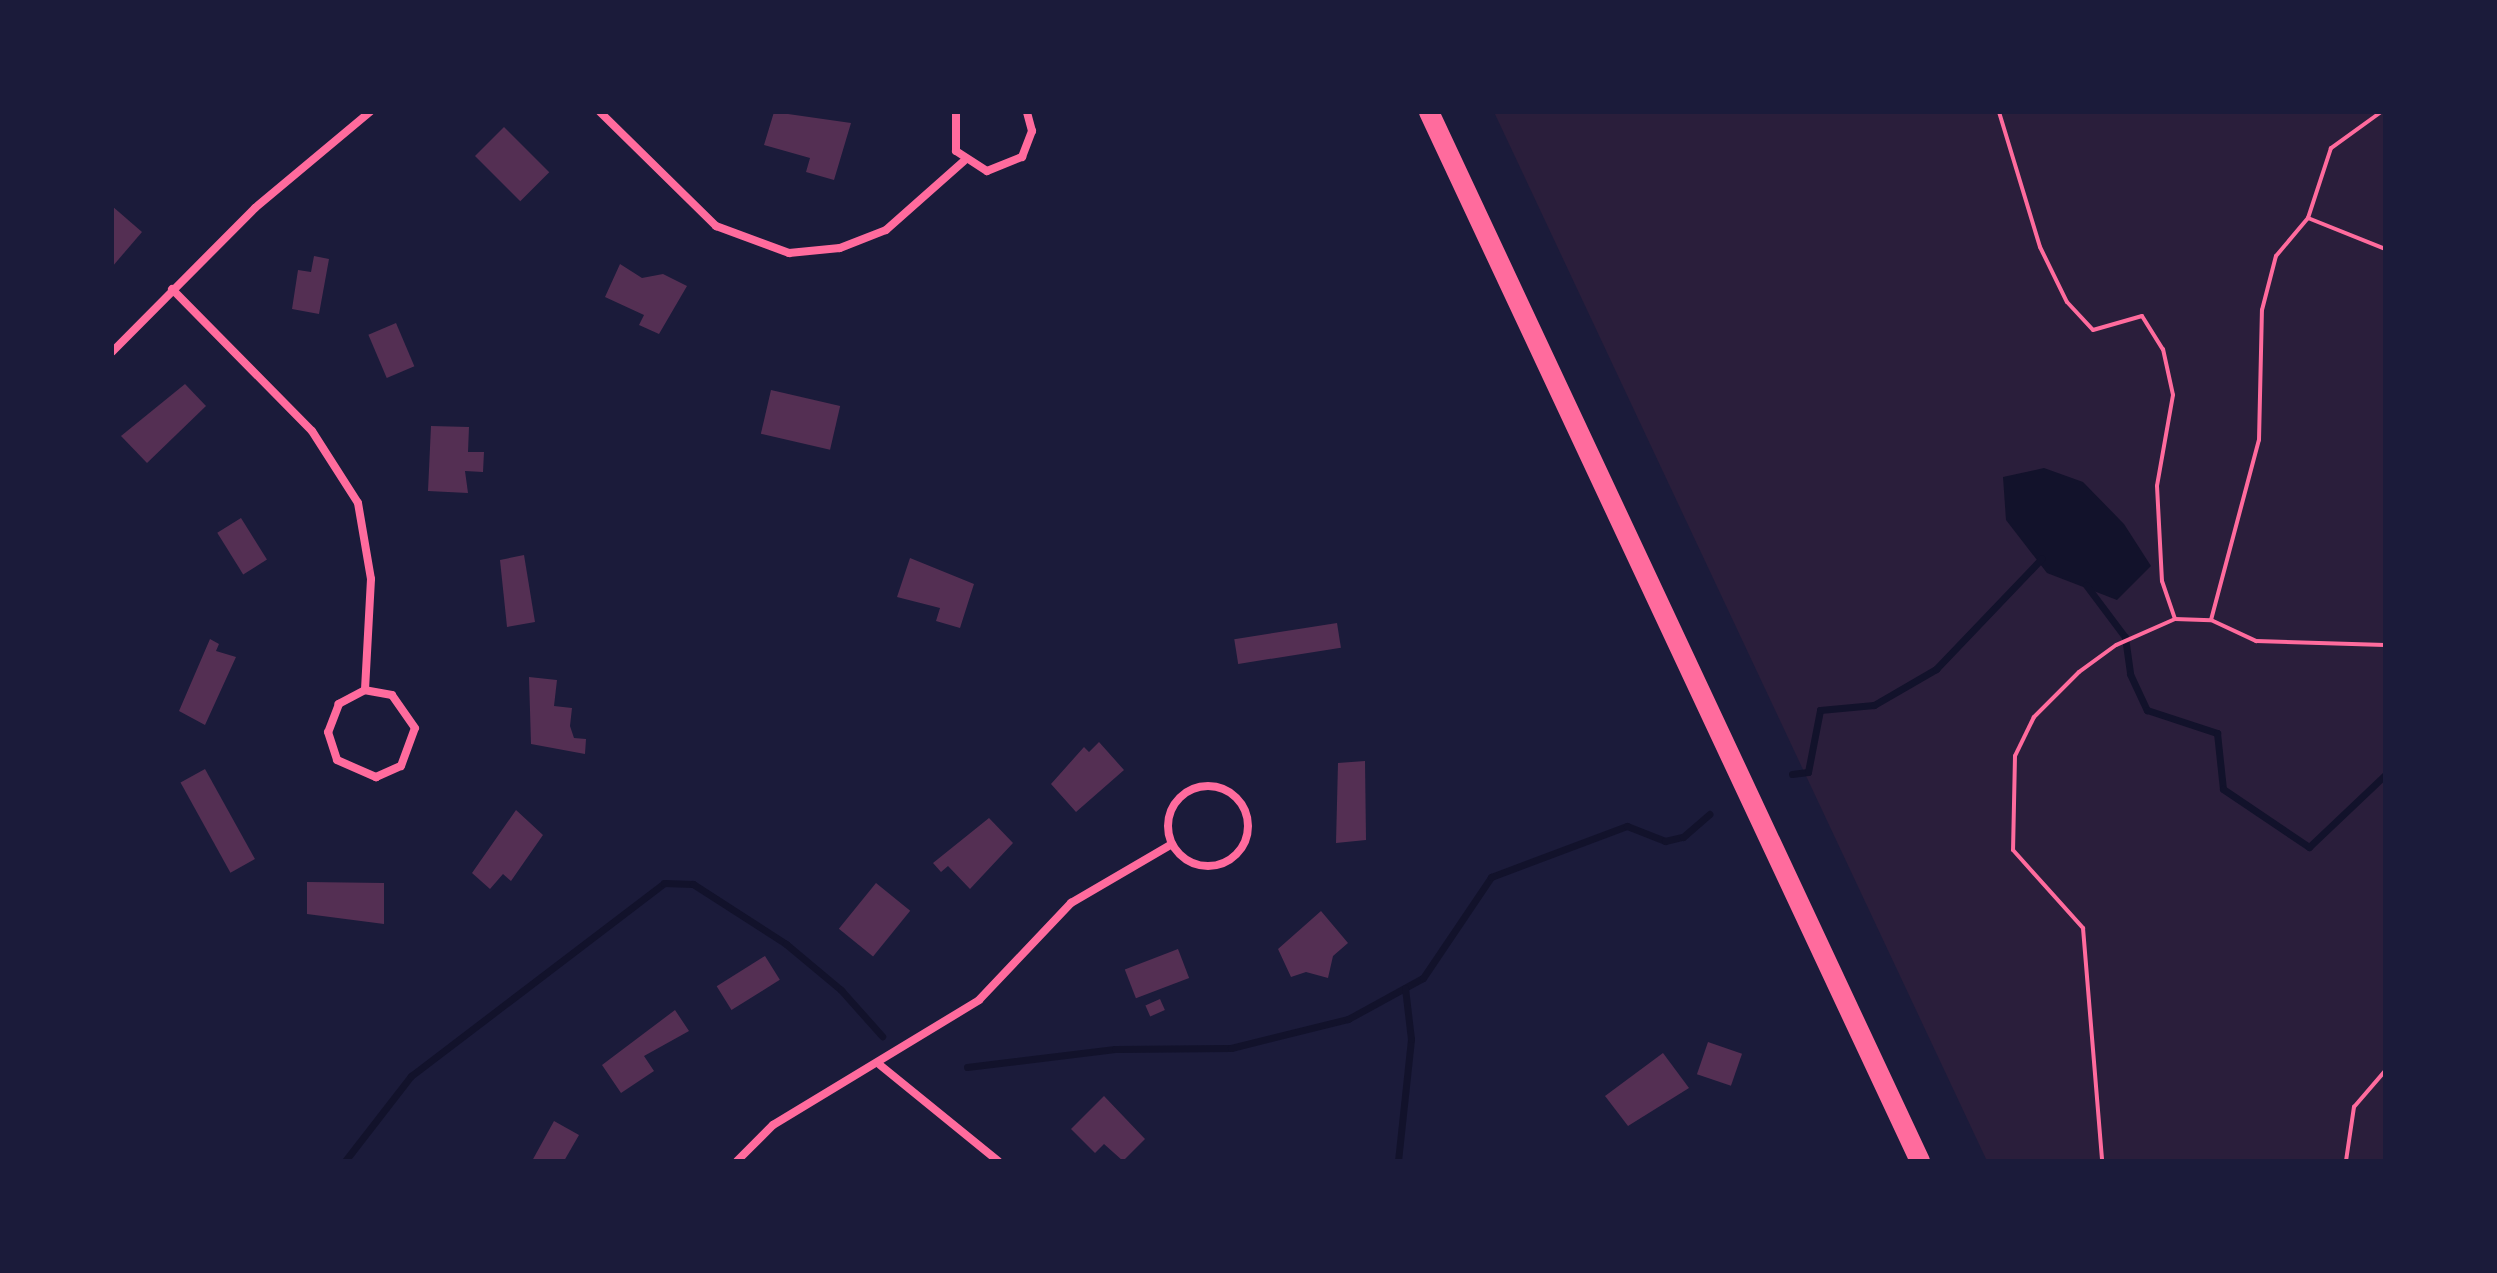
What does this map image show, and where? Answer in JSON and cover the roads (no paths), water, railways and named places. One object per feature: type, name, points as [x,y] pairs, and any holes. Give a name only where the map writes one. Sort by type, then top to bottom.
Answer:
[{"type":"main road","points":[[1429,112],[1920,1161]]},
{"type":"street","points":[[112,352],[172,289],[370,112]]},
{"type":"street","points":[[600,112],[716,226],[789,253],[840,248],[886,230],[964,161]]},
{"type":"street","points":[[956,112],[952,139],[964,161],[987,171],[1012,166],[1029,145],[1027,112]]},
{"type":"street","points":[[172,289],[312,431],[346,478],[369,554],[365,690]]},
{"type":"street","points":[[365,690],[404,703],[415,728],[401,766],[376,777],[337,760],[328,732],[339,704],[365,690]]},
{"type":"street","points":[[1221,788],[1242,803],[1249,829],[1228,861],[1190,862],[1172,844],[1174,805],[1194,789],[1221,788]]},
{"type":"street","points":[[737,1161],[773,1125],[880,1065],[979,1000],[1071,903],[1172,844]]},
{"type":"street","points":[[880,1065],[998,1161]]},
{"type":"waterway","points":[[1792,774],[1808,772],[1820,710],[1874,705],[1936,669],[2042,558]]},
{"type":"waterway","points":[[2086,585],[2125,637],[2130,674],[2147,710],[2217,733],[2223,789],[2309,847],[2385,775]]},
{"type":"waterway","points":[[967,1067],[1115,1049],[1231,1048],[1348,1019],[1423,978],[1491,877],[1627,826],[1665,841],[1683,837],[1709,814]]},
{"type":"waterway","points":[[345,1161],[411,1076],[664,883],[693,884],[786,944],[841,990],[882,1036]]},
{"type":"waterway","points":[[1398,1161],[1411,1039],[1405,988]]}]
